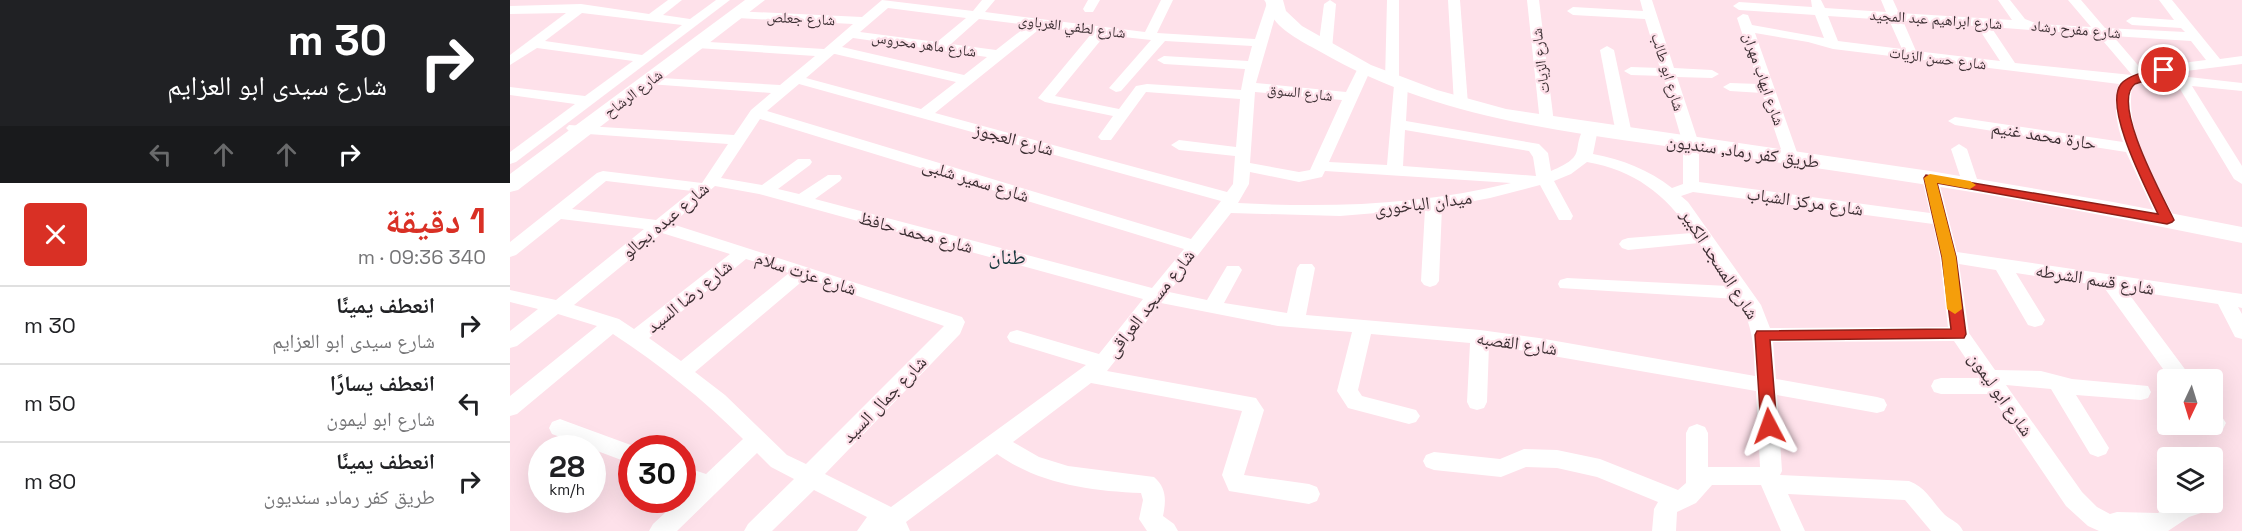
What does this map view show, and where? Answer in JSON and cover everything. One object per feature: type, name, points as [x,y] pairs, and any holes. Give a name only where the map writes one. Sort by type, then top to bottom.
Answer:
[{"type":"street","points":[[510,60],[594,0]]},
{"type":"street","points":[[651,18],[676,0]]},
{"type":"street","name":"شارع الرشاح","points":[[510,159],[517,148],[554,127],[693,23],[730,7],[756,0]]},
{"type":"street","points":[[941,46],[976,15],[988,0]]},
{"type":"street","points":[[1116,88],[1155,36],[1167,0]]},
{"type":"street","name":"طريق كفر رماد, سنديون","points":[[1273,0],[1277,13],[1286,23],[1325,49],[1397,83],[1461,104],[1547,123],[1930,178],[2242,235]]},
{"type":"street","name":"شارع مسجد العراقى","points":[[510,296],[557,306],[612,324],[636,338],[718,401],[779,461],[886,524],[1096,369],[1229,203],[1241,184],[1248,91],[1253,65],[1273,0]]},
{"type":"street","points":[[1394,0],[1398,124],[1395,171]]},
{"type":"street","points":[[1454,0],[1461,104]]},
{"type":"street","name":"شارع الزيات","points":[[1533,0],[1547,123]]},
{"type":"street","name":"شارع ابو طالب","points":[[1646,0],[1691,144],[1691,187]]},
{"type":"street","points":[[1887,0],[1911,54]]},
{"type":"street","name":"شارع مفرح رشاد","points":[[2004,0],[2024,25],[2036,28],[2195,37]]},
{"type":"street","points":[[2074,0],[2102,32],[2135,79]]},
{"type":"street","points":[[2165,0],[2217,64]]},
{"type":"street","name":"شارع لطفي الغرباوى","points":[[888,2],[1155,36],[1260,43]]},
{"type":"street","name":"شارع عبده بجالو","points":[[510,341],[659,226],[709,184],[756,113],[888,2]]},
{"type":"street","points":[[1325,49],[1330,3]]},
{"type":"street","name":"شارع ابراهيم عبد المجيد","points":[[1738,3],[1818,6],[1894,16],[2024,25]]},
{"type":"street","name":"شارع ايهاب مهران","points":[[1738,3],[1791,158]]},
{"type":"street","points":[[1818,6],[1833,45]]},
{"type":"street","name":"شارع الرشاح","points":[[510,185],[697,44],[730,7]]},
{"type":"street","name":"شارع جعلص","points":[[730,7],[865,21]]},
{"type":"street","points":[[510,10],[580,9],[693,23]]},
{"type":"street","points":[[1573,11],[1651,15]]},
{"type":"street","points":[[2132,21],[2184,24]]},
{"type":"street","points":[[924,114],[1040,22]]},
{"type":"street","points":[[1981,22],[2011,67]]},
{"type":"street","name":"شارع حسن الزيات","points":[[1746,28],[1811,38],[1833,45],[2011,67],[2242,87]]},
{"type":"street","points":[[1102,30],[1045,98],[1048,101],[1123,114],[1106,136]]},
{"type":"street","name":"شارع ماهر محروس","points":[[850,34],[999,55]]},
{"type":"street","points":[[533,43],[644,59]]},
{"type":"street","points":[[697,44],[830,51],[966,80]]},
{"type":"street","points":[[1607,50],[1624,134]]},
{"type":"street","points":[[1164,60],[1253,65]]},
{"type":"street","points":[[2167,220],[2133,148],[2122,97],[2125,85],[2135,79],[2177,68],[2242,60]]},
{"type":"street","points":[[1179,145],[1210,150],[1306,177],[1314,176],[1321,166],[1364,69]]},
{"type":"street","points":[[1632,71],[1712,74]]},
{"type":"street","name":"شارع العجوز","points":[[650,80],[790,85],[924,114],[1229,203]]},
{"type":"street","points":[[2182,81],[2242,179]]},
{"type":"street","points":[[1730,87],[1767,89]]},
{"type":"street","name":"شارع السوق","points":[[1123,114],[1141,89],[1147,88],[1352,97]]},
{"type":"street","points":[[510,91],[587,101]]},
{"type":"street","name":"شارع سمير شلبى","points":[[756,113],[1195,246]]},
{"type":"street","name":"حارة محمد غنيم","points":[[1954,121],[2133,148]]},
{"type":"street","points":[[1398,124],[1534,147],[1540,152],[1542,179],[1558,196],[1565,216]]},
{"type":"street","points":[[554,127],[737,140]]},
{"type":"street","points":[[1583,157],[1590,129]]},
{"type":"street","points":[[1959,149],[1971,185]]},
{"type":"street","name":"ميدان الباخورى","points":[[1229,203],[1321,212],[1375,210],[1434,204],[1488,194],[1542,179],[1571,167],[1583,157]]},
{"type":"street","name":"شارع المسجد الكبير","points":[[1583,157],[1604,160],[1625,167],[1641,174],[1671,194],[1682,206],[1754,310],[1763,335],[1772,464],[1770,480]]},
{"type":"street","points":[[765,190],[804,162]]},
{"type":"street","points":[[1321,166],[1542,179]]},
{"type":"street","name":"شارع محمد حافظ","points":[[559,213],[603,176],[765,190],[1155,295]]},
{"type":"street","points":[[801,201],[834,178]]},
{"type":"street","name":"شارع ابو ليمون","points":[[1930,178],[1949,257],[1959,334],[2074,499],[2100,522],[2126,527],[2132,531]]},
{"type":"street","name":"شارع مركز الشباب","points":[[1671,194],[1691,187],[1940,220]]},
{"type":"street","points":[[1430,281],[1434,204]]},
{"type":"street","points":[[510,251],[559,213]]},
{"type":"street","name":"شارع عزت سلام","points":[[559,213],[659,226],[952,320]]},
{"type":"street","points":[[1628,244],[1704,237]]},
{"type":"street","name":"شارع رضا السيد","points":[[636,338],[743,253]]},
{"type":"street","name":"شارع قسم الشرطه","points":[[1949,257],[2233,300]]},
{"type":"street","points":[[2001,264],[2035,320]]},
{"type":"street","points":[[1295,321],[1306,268]]},
{"type":"street","points":[[1212,308],[1233,270]]},
{"type":"street","points":[[681,372],[803,271]]},
{"type":"street","points":[[2109,281],[2174,369]]},
{"type":"street","points":[[1567,284],[1742,293]]},
{"type":"street","name":"شارع القصبه","points":[[1155,295],[1212,308],[1295,321],[1480,337],[1539,345],[1877,405]]},
{"type":"street","points":[[2233,300],[2242,332]]},
{"type":"street","name":"شارع جمال السيد","points":[[810,478],[888,393],[953,329],[955,322],[952,320]]},
{"type":"street","points":[[510,408],[612,324]]},
{"type":"street","points":[[1363,326],[1347,391],[1349,396],[1355,402],[1409,416]]},
{"type":"street","points":[[1763,335],[1959,334]]},
{"type":"street","points":[[1017,337],[1096,369],[1249,404],[1253,410],[1251,421],[1233,476],[1237,484],[1310,494]]},
{"type":"street","points":[[1478,402],[1480,337]]},
{"type":"street","points":[[1941,386],[2041,379],[2072,387],[2141,392]]},
{"type":"street","points":[[2057,382],[2098,448]]},
{"type":"street","points":[[560,428],[618,450]]},
{"type":"street","points":[[1688,494],[1696,433]]},
{"type":"street","points":[[661,531],[757,440]]},
{"type":"street","points":[[997,442],[1012,455],[1040,469],[1073,479],[1146,484],[1151,487],[1154,495],[1154,527]]},
{"type":"street","points":[[1434,461],[1501,468],[1524,458],[1557,459],[1600,468],[1688,494]]},
{"type":"street","points":[[1664,531],[1666,509],[1671,503],[1688,494],[1707,476],[1753,477],[1909,491],[1919,497],[1938,525],[1950,531]]},
{"type":"street","points":[[756,531],[810,478]]},
{"type":"street","points":[[696,480],[710,485]]},
{"type":"street","points":[[1770,480],[1793,531]]},
{"type":"street","points":[[2100,522],[2162,523],[2176,513]]},
{"type":"slow traffic","points":[[1955,309],[1949,257],[1930,178],[1970,185]]},
{"type":"district","name":"طنان","points":[[1007,256]]},
{"type":"route","points":[[1769,426],[1763,335],[1959,334],[1956,325],[1949,257],[1930,178],[2167,220],[2133,148],[2126,126],[2122,97],[2125,85],[2131,81],[2140,76],[2164,70]]}]
